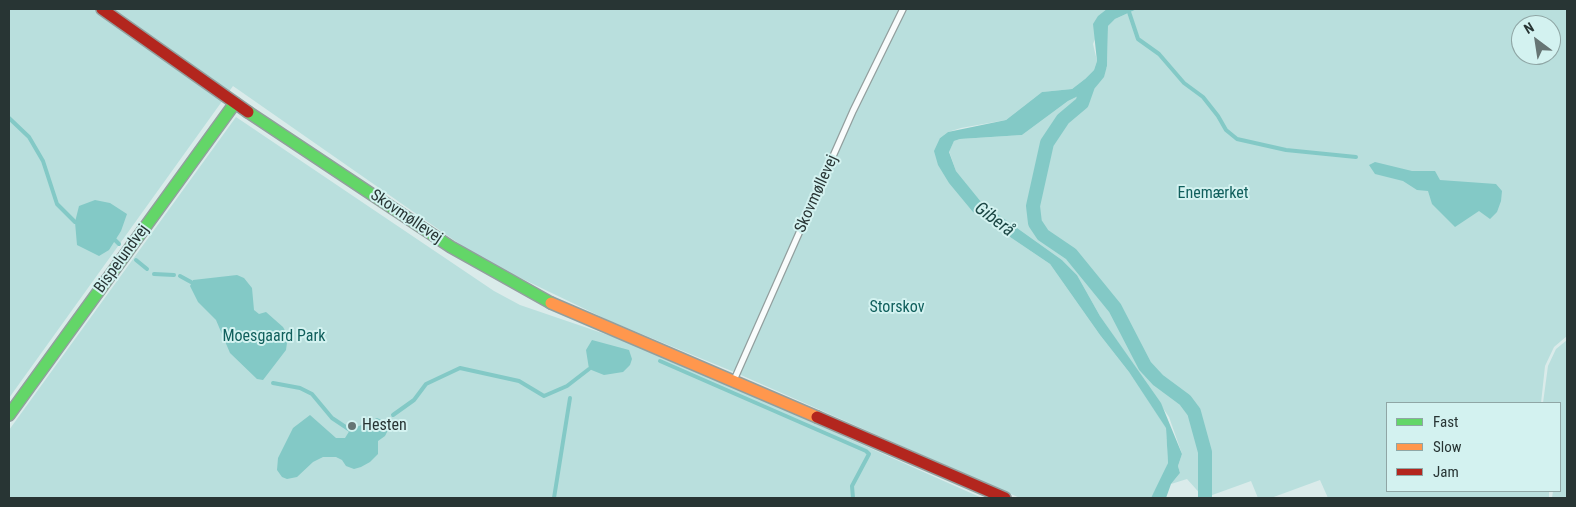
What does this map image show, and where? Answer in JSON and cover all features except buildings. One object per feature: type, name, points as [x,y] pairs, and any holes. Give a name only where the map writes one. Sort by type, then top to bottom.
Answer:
[{"type":"street","name":"Skovmøllevej","points":[[102,9],[235,103],[451,247],[507,280],[547,301],[1005,498]]},
{"type":"street","name":"Bispelundvej","points":[[9,415],[235,103]]},
{"type":"lane","name":"Skovmøllevej","points":[[734,381],[853,112],[903,9]]},
{"type":"green space","name":"Storskov","points":[[9,9],[1107,9],[1093,44],[1097,61],[1094,70],[1085,79],[1072,89],[1042,92],[1006,120],[961,128],[948,132],[940,138],[973,212],[1050,264],[1100,335],[1129,372],[1166,427],[1168,463],[1164,474],[1151,498],[1020,498],[734,372],[610,321],[481,259],[233,86],[9,398]]},
{"type":"green space","name":"Enemærket","points":[[1137,9],[1567,9],[1567,336],[1554,347],[1545,366],[1541,402],[1386,402],[1386,492],[1549,492],[1549,498],[1328,498],[1320,480],[1271,498],[1258,498],[1251,481],[1204,498],[1187,479],[1171,484],[1180,473],[1178,466],[1182,454],[1169,417],[1100,316],[1077,275],[1062,260],[982,203],[956,171],[949,151],[954,141],[960,139],[1022,135],[1068,101],[1095,88],[1107,67],[1108,26],[1115,19]]},
{"type":"green space","name":"Moesgaard Park","points":[[236,117],[494,291],[520,305],[643,347],[982,498],[9,498],[9,430]]},
{"type":"green space","points":[[1567,340],[1567,498],[1552,498],[1553,492],[1561,492],[1561,402],[1543,402],[1548,366],[1556,349]]},
{"type":"water","name":"Giberå","points":[[1107,9],[1137,9],[1115,19],[1108,26],[1107,66],[1104,77],[1095,88],[1068,101],[1022,135],[960,139],[954,141],[949,152],[956,171],[982,203],[1062,260],[1077,275],[1100,316],[1161,403],[1182,454],[1178,466],[1180,473],[1171,484],[1166,498],[1151,498],[1168,463],[1166,428],[1129,372],[1100,335],[1050,264],[973,212],[949,183],[938,165],[934,151],[940,138],[948,132],[1006,120],[1042,92],[1072,89],[1085,79],[1094,70],[1097,61],[1093,24],[1098,16]]},
{"type":"water","points":[[1375,162],[1412,171],[1435,171],[1440,180],[1496,184],[1502,191],[1501,201],[1497,212],[1490,219],[1479,211],[1455,227],[1432,204],[1428,191],[1417,190],[1403,181],[1375,174],[1369,165]]},
{"type":"water","points":[[95,200],[110,203],[127,214],[121,231],[109,250],[99,256],[77,245],[75,222],[79,206]]},
{"type":"water","points":[[237,275],[244,278],[252,288],[254,310],[259,314],[266,312],[283,327],[288,336],[286,350],[263,380],[257,379],[230,353],[216,320],[198,302],[190,286],[193,280]]},
{"type":"water","points":[[592,340],[629,350],[632,359],[630,365],[623,372],[604,375],[589,369],[586,350]]},
{"type":"water","points":[[310,415],[336,438],[345,438],[350,430],[377,418],[384,421],[388,430],[385,436],[378,441],[378,454],[361,467],[354,469],[346,466],[342,460],[336,457],[323,457],[313,462],[297,477],[287,479],[282,477],[277,470],[278,458],[293,428]]},
{"type":"waterway","points":[[1128,9],[1138,39],[1159,54],[1184,83],[1203,97],[1226,130],[1237,139],[1286,150],[1356,157]]},
{"type":"waterway","points":[[1088,86],[1082,103],[1063,119],[1047,143],[1033,206],[1035,223],[1043,235],[1071,254],[1115,308],[1145,366],[1158,380],[1185,400],[1194,412],[1205,452],[1205,498]]},
{"type":"waterway","points":[[9,118],[29,137],[43,161],[57,204],[75,222]]},
{"type":"waterway","points":[[115,240],[119,244]]},
{"type":"waterway","points":[[136,260],[147,269]]},
{"type":"waterway","points":[[154,274],[174,275]]},
{"type":"waterway","points":[[180,276],[191,282]]},
{"type":"waterway","points":[[660,361],[866,451],[869,454],[852,486],[853,498]]},
{"type":"waterway","points":[[393,415],[414,400],[426,384],[460,368],[519,381],[544,396],[567,386],[589,369]]},
{"type":"waterway","points":[[273,383],[300,388],[312,394],[332,418],[350,430]]},
{"type":"waterway","points":[[554,498],[570,398]]},
{"type":"traffic: fast","points":[[9,415],[235,103]]},
{"type":"traffic: fast","points":[[248,112],[451,247],[551,303]]},
{"type":"traffic: slow","points":[[551,303],[817,417]]},
{"type":"traffic: jam","points":[[102,9],[248,112]]},
{"type":"traffic: jam","points":[[817,417],[1005,498]]},
{"type":"place","name":"Hesten","points":[[352,426]]}]
